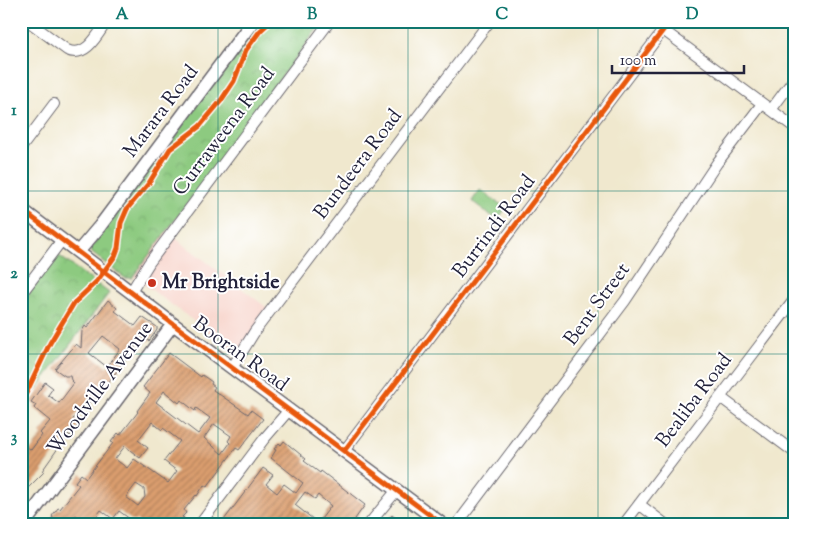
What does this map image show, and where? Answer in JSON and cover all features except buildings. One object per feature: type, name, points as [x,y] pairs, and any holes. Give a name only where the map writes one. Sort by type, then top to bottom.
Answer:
[{"type":"street","points":[[28,21],[67,50],[74,52],[81,51],[88,46],[107,21]]},
{"type":"street","name":"Marara Road","points":[[80,254],[254,21]]},
{"type":"street","name":"Curraweena Road","points":[[129,290],[330,21]]},
{"type":"street","name":"Bundeera Road","points":[[229,366],[490,21]]},
{"type":"street","points":[[651,21],[794,127]]},
{"type":"street","name":"Burrindi Road","points":[[344,451],[670,21]]},
{"type":"street","name":"Bent Street","points":[[457,524],[625,301],[717,164],[766,107],[794,79]]},
{"type":"street","points":[[21,148],[54,104]]},
{"type":"street","name":"Booran Road","points":[[21,209],[442,524]]},
{"type":"street","points":[[21,294],[62,240]]},
{"type":"street","name":"Bealiba Road","points":[[624,524],[794,300]]},
{"type":"street","name":"Woodville Avenue","points":[[24,524],[173,324]]},
{"type":"street","points":[[720,397],[794,452]]},
{"type":"street","points":[[200,524],[286,408]]},
{"type":"street","points":[[369,523],[394,488]]},
{"type":"street","points":[[639,504],[665,524]]},
{"type":"shaded area","points":[[166,231],[274,313],[242,357],[133,276]]},
{"type":"green space","points":[[259,21],[323,21],[132,278],[125,278],[92,253],[92,246]]},
{"type":"green space","points":[[480,190],[506,208],[497,220],[472,201]]},
{"type":"green space","points":[[58,255],[109,293],[21,410],[21,304]]},
{"type":"cycle path","points":[[21,404],[50,343],[74,303],[97,281],[115,256],[118,248],[121,223],[127,209],[149,183],[170,149],[200,126],[220,102],[234,81],[246,50],[260,31],[271,21]]},
{"type":"cycle path","points":[[344,451],[670,21]]},
{"type":"cycle path","points":[[21,209],[442,524]]},
{"type":"place","name":"Mr Brightside","points":[[152,283]]}]
